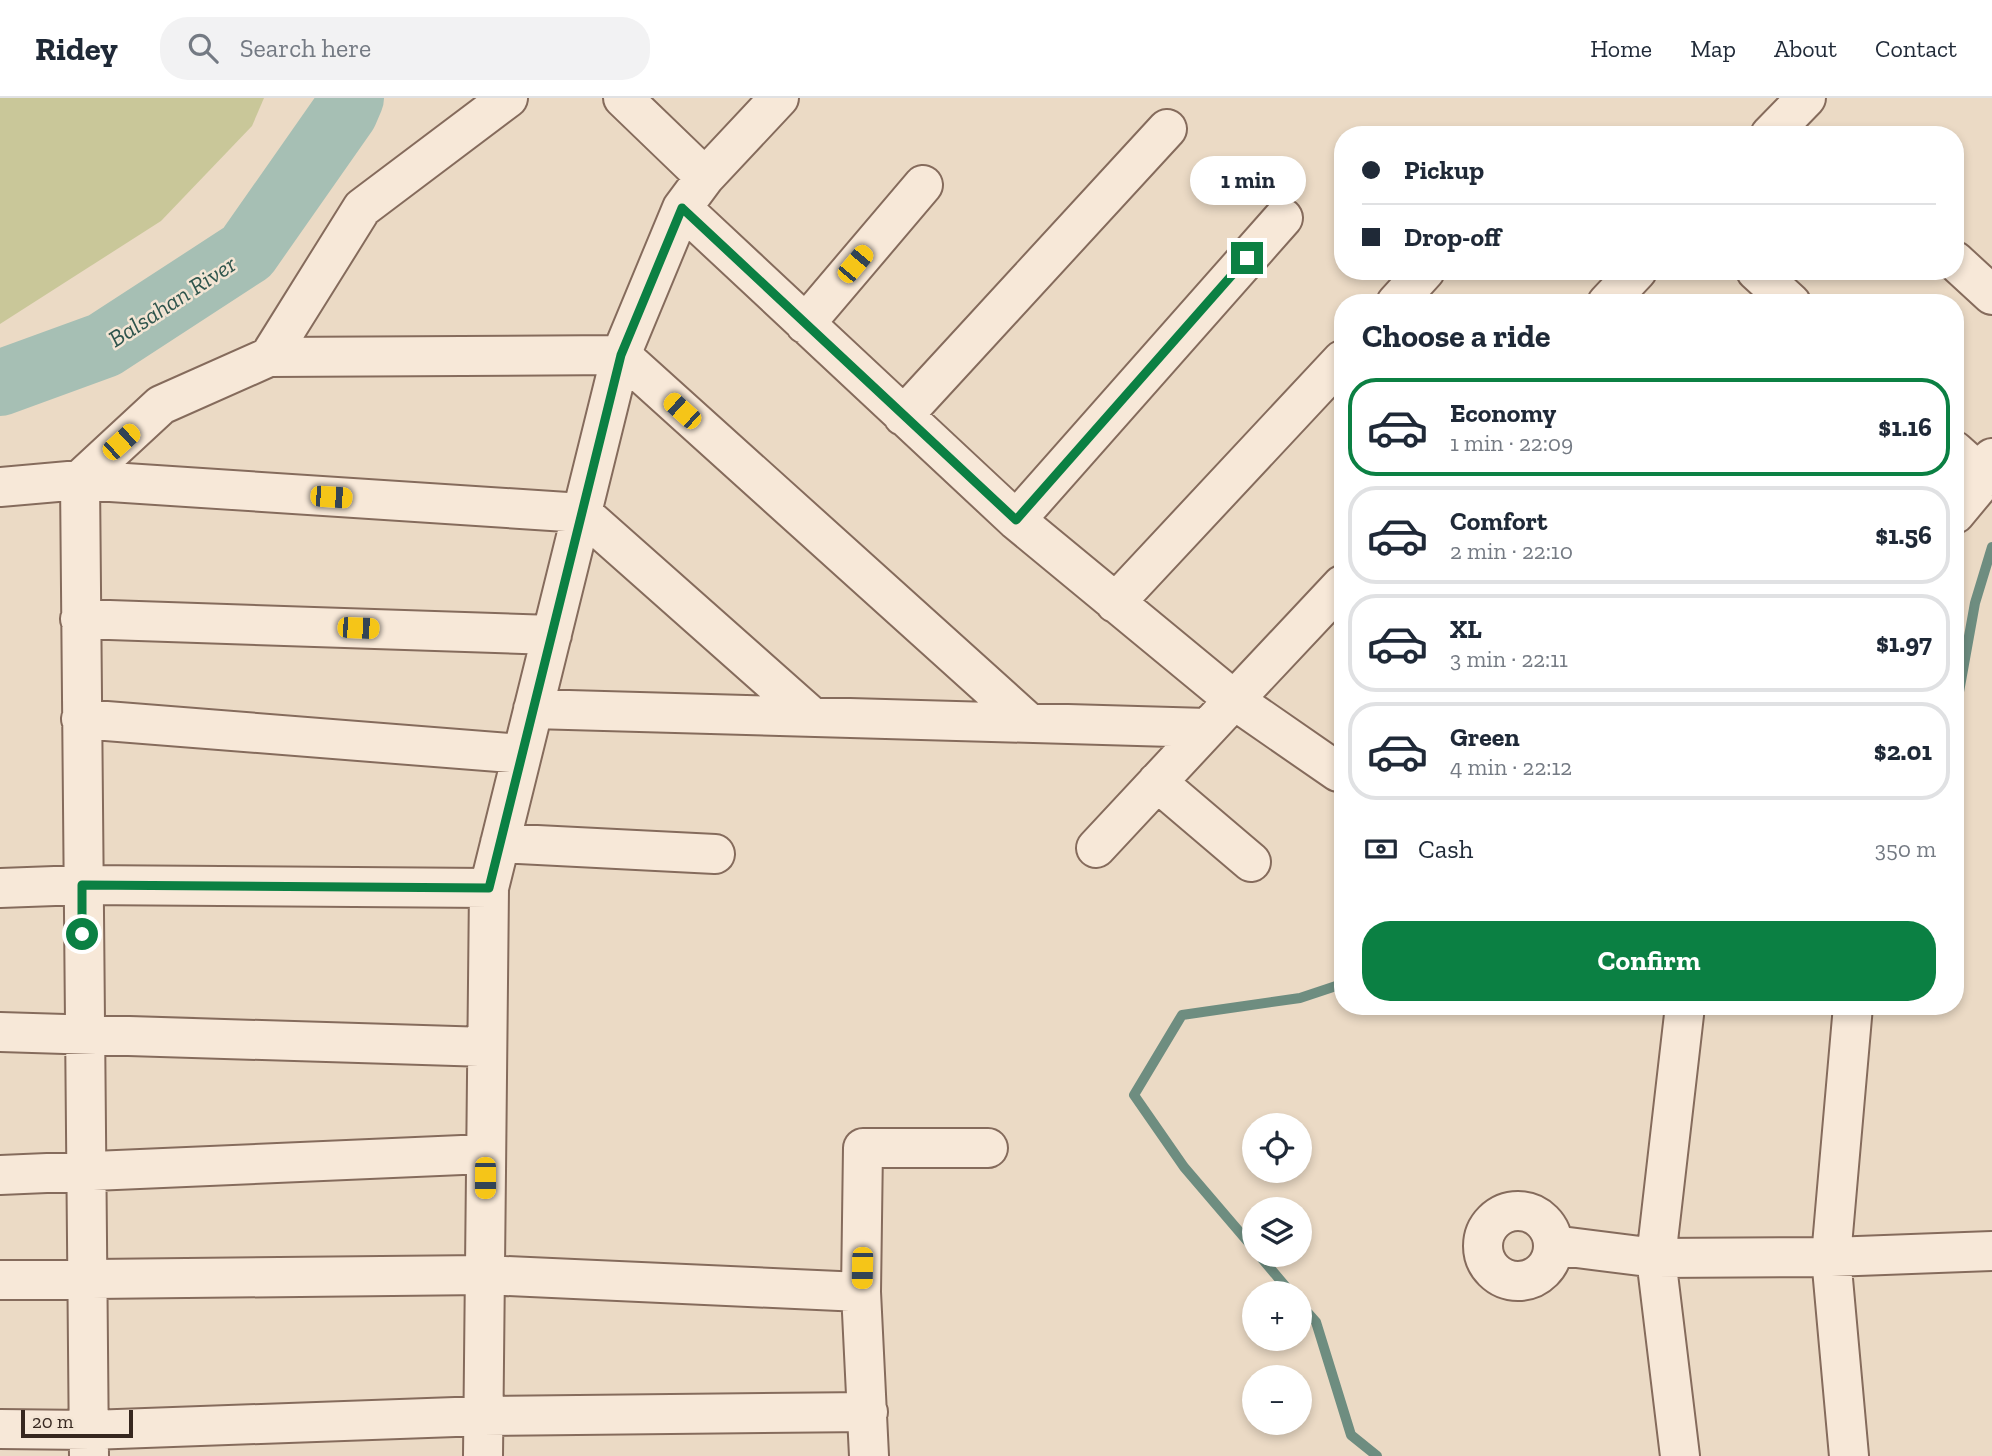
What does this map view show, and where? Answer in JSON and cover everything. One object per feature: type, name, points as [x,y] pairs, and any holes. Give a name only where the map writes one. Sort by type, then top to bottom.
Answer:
[{"type":"street","points":[[269,357],[362,208],[508,98]]},
{"type":"street","points":[[623,98],[705,177]]},
{"type":"street","points":[[483,1456],[489,888],[621,355],[682,208],[705,177],[779,98]]},
{"type":"street","points":[[903,416],[1167,129]]},
{"type":"street","points":[[804,324],[923,185]]},
{"type":"street","points":[[682,208],[1016,520],[1234,700],[1334,769]]},
{"type":"street","points":[[1016,520],[1283,218]]},
{"type":"street","points":[[1964,269],[1992,295]]},
{"type":"street","points":[[1404,294],[1417,280]]},
{"type":"street","points":[[1617,294],[1629,280]]},
{"type":"street","points":[[1766,280],[1781,294]]},
{"type":"street","points":[[89,1443],[80,480],[162,405],[269,357],[621,355],[1029,723]]},
{"type":"street","points":[[1115,603],[1334,369]]},
{"type":"street","points":[[1964,455],[1989,468],[1964,502]]},
{"type":"street","points":[[0,487],[80,480],[582,513],[812,717]]},
{"type":"street","points":[[1096,848],[1334,594]]},
{"type":"street","points":[[80,619],[552,635]]},
{"type":"street","points":[[533,709],[1207,728]]},
{"type":"street","points":[[81,719],[522,754]]},
{"type":"street","points":[[1157,782],[1251,862]]},
{"type":"street","points":[[500,844],[715,854]]},
{"type":"street","points":[[0,888],[82,885],[489,888]]},
{"type":"street","points":[[1681,1456],[1656,1258],[1684,1015]]},
{"type":"street","points":[[1849,1456],[1831,1257],[1852,1015]]},
{"type":"street","points":[[0,1032],[487,1047]]},
{"type":"street","points":[[869,1456],[861,1292],[863,1148],[988,1148]]},
{"type":"street","points":[[0,1175],[485,1154]]},
{"type":"street","points":[[1553,1245],[1656,1258],[1831,1257],[1992,1251]]},
{"type":"street","points":[[0,1280],[87,1282],[484,1275],[861,1292]]},
{"type":"street","points":[[0,1429],[89,1443],[483,1416],[868,1412]]},
{"type":"shaded area","points":[[0,98],[264,98],[252,126],[161,221],[0,324]]},
{"type":"waterway","name":"Balsahan River","points":[[0,383],[104,345],[247,252],[345,112],[351,98]]},
{"type":"waterway","points":[[1964,664],[1975,603],[1992,547]]},
{"type":"waterway","points":[[1242,1235],[1184,1167],[1134,1095],[1182,1015],[1300,998],[1334,987]]},
{"type":"waterway","points":[[1269,1267],[1281,1281]]},
{"type":"waterway","points":[[1312,1318],[1316,1322],[1351,1435],[1377,1456]]},
{"type":"route","points":[[82,934],[82,885],[489,888],[621,355],[682,208],[1016,520],[1247,258]]}]
